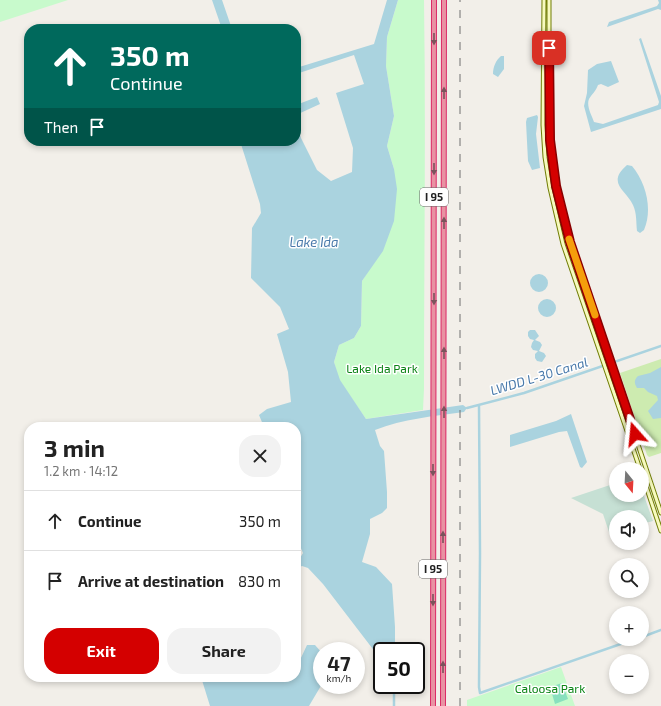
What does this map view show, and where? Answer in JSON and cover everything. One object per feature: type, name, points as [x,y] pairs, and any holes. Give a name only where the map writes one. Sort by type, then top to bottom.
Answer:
[{"type":"highway","name":"I 95","points":[[433,706],[434,0]]},
{"type":"highway","name":"I 95","points":[[443,706],[444,0]]},
{"type":"main road","points":[[544,0],[543,125],[547,171],[556,216],[563,244],[608,370],[638,462]]},
{"type":"main road","points":[[549,0],[549,124],[553,170],[562,215],[661,514]]},
{"type":"main road","points":[[543,125],[549,124]]},
{"type":"main road","points":[[649,495],[661,531]]},
{"type":"green space","points":[[0,0],[68,0],[0,22]]},
{"type":"green space","name":"Lake Ida Park","points":[[398,0],[424,0],[425,146],[423,410],[366,419],[339,380],[334,362],[339,345],[354,338],[361,326],[362,281],[369,270],[394,169],[387,146],[394,116],[386,66],[387,37]]},
{"type":"green space","points":[[661,359],[661,453],[649,457],[647,455],[620,373]]},
{"type":"green space","points":[[609,485],[609,502],[646,502],[653,521],[649,522],[649,510],[609,510],[609,532],[603,514],[571,498]]},
{"type":"green space","name":"Caloosa Park","points":[[561,667],[575,706],[467,706],[467,700]]},
{"type":"green space","points":[[562,683],[568,699],[555,704],[550,687]]},
{"type":"water","points":[[212,0],[222,0],[230,24],[220,24]]},
{"type":"water","name":"Lake Ida","points":[[387,0],[398,0],[387,37],[386,66],[394,116],[387,146],[394,169],[397,189],[394,221],[383,251],[362,281],[361,326],[354,338],[339,345],[334,362],[340,380],[366,419],[463,405],[467,408],[464,412],[408,421],[375,430],[380,446],[384,451],[387,508],[382,513],[370,519],[370,534],[362,562],[376,567],[392,584],[395,642],[373,642],[373,649],[323,584],[308,568],[301,566],[301,556],[303,553],[301,548],[301,422],[262,422],[259,415],[267,409],[291,402],[288,372],[277,334],[289,329],[280,307],[251,278],[252,228],[261,213],[260,204],[242,146],[301,146],[301,138],[317,170],[331,181],[352,172],[353,148],[336,93],[364,84],[354,55],[301,72],[301,66],[374,44]]},
{"type":"water","points":[[658,0],[661,0],[661,10],[658,9],[607,27],[609,22],[657,6],[659,3]]},
{"type":"water","points":[[641,38],[661,96],[661,109],[591,132],[584,106],[587,93],[588,70],[597,64],[611,61],[619,82],[608,87],[601,84],[598,85],[589,99],[589,108],[594,122],[603,124],[658,105],[659,102],[639,39]]},
{"type":"water","points":[[501,56],[504,56],[504,69],[498,77],[493,74],[493,71],[496,62]]},
{"type":"water","points":[[317,97],[320,104],[301,113],[301,103]]},
{"type":"water","points":[[537,115],[536,134],[540,168],[532,170],[528,161],[526,122],[527,118]]},
{"type":"water","points":[[627,165],[632,166],[637,173],[647,196],[647,222],[644,230],[640,233],[637,231],[636,215],[633,205],[618,182],[618,177],[621,171]]},
{"type":"water","points":[[539,274],[545,277],[548,283],[545,289],[539,292],[533,289],[530,283],[533,277]]},
{"type":"water","points":[[547,299],[553,302],[556,308],[553,314],[547,317],[541,314],[538,308],[541,302]]},
{"type":"water","points":[[530,330],[535,330],[539,336],[535,340],[540,342],[542,345],[539,351],[544,353],[546,356],[542,362],[537,361],[535,358],[535,354],[538,351],[533,350],[531,347],[534,340],[530,339],[528,336],[528,332]]},
{"type":"water","points":[[661,367],[661,418],[653,419],[648,411],[658,400],[657,396],[648,392],[644,388],[637,388],[635,382],[638,376],[650,373]]},
{"type":"water","points":[[571,414],[587,462],[582,468],[580,467],[567,431],[510,447],[510,435],[556,421]]},
{"type":"water","points":[[307,645],[313,645],[313,694],[316,694],[309,706],[210,706],[203,682],[301,682],[301,658]]},
{"type":"waterway","name":"LWDD L-30 Canal","points":[[467,408],[524,393],[661,346]]},
{"type":"waterway","points":[[479,405],[480,693],[615,646]]},
{"type":"waterway","points":[[649,634],[661,630]]},
{"type":"waterway","points":[[394,694],[394,706]]},
{"type":"railway","points":[[460,0],[460,706]]},
{"type":"slow traffic","points":[[569,239],[595,315]]},
{"type":"route","points":[[549,48],[549,124],[551,156],[562,215],[635,434]]}]
